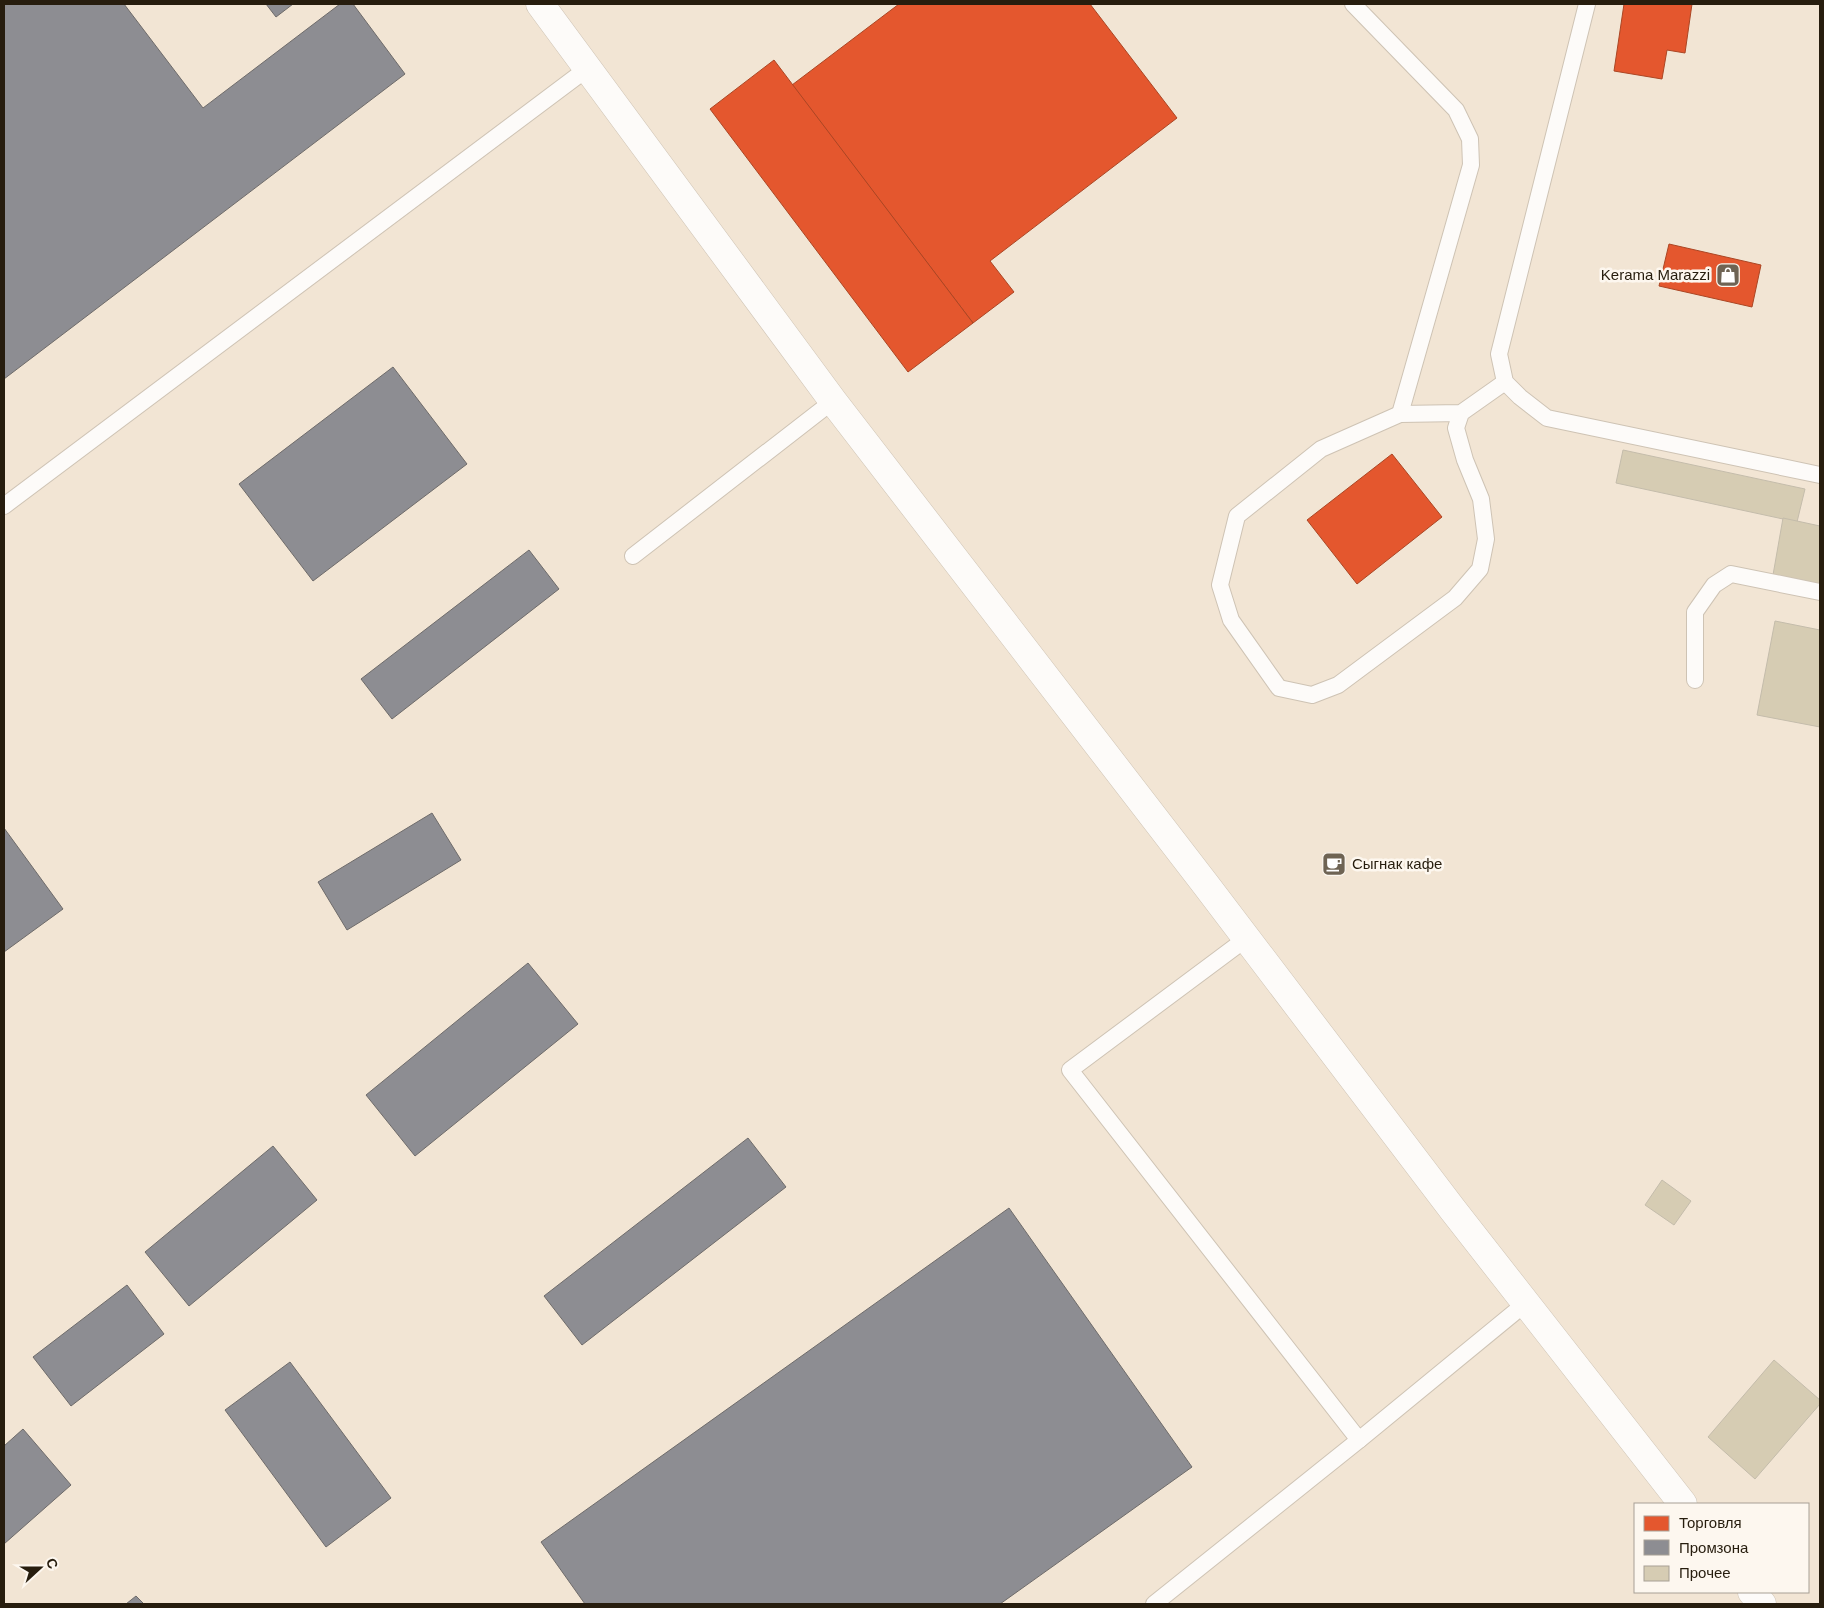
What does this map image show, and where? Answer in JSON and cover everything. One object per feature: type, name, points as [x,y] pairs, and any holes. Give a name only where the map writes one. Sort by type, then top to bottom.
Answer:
[{"type":"street","points":[[540,4],[833,401],[1247,938],[1453,1210],[1682,1503]]},
{"type":"street","points":[[1753,1593],[1762,1604]]},
{"type":"lane","points":[[1353,4],[1456,110],[1470,139],[1471,164],[1400,414]]},
{"type":"lane","points":[[1587,4],[1498,354],[1505,382],[1520,397],[1547,418],[1820,475]]},
{"type":"lane","points":[[4,506],[588,68]]},
{"type":"lane","points":[[1461,413],[1456,428],[1465,460],[1481,499],[1486,539],[1480,569],[1455,598],[1338,685],[1312,695],[1279,688],[1230,620],[1220,585],[1237,516],[1321,449],[1400,414],[1461,413],[1505,382]]},
{"type":"lane","points":[[633,556],[833,401]]},
{"type":"lane","points":[[1695,680],[1695,612],[1714,585],[1731,574],[1820,592]]},
{"type":"lane","points":[[1247,938],[1070,1070],[1359,1440]]},
{"type":"lane","points":[[1154,1604],[1526,1303]]},
{"type":"building: Торговля","points":[[899,4],[1090,4],[1177,118],[990,261],[1014,292],[973,323],[792,85]]},
{"type":"building: Торговля","points":[[1624,4],[1692,4],[1685,53],[1667,50],[1662,79],[1614,71]]},
{"type":"building: Торговля","points":[[774,60],[973,323],[908,372],[710,109]]},
{"type":"building: Торговля","points":[[1669,244],[1761,265],[1752,307],[1659,286]]},
{"type":"building: Торговля","points":[[1392,454],[1442,517],[1357,584],[1307,520]]},
{"type":"building: Промзона","points":[[4,4],[124,4],[203,108],[340,4],[353,4],[405,74],[4,379]]},
{"type":"building: Промзона","points":[[266,4],[293,4],[276,17]]},
{"type":"building: Промзона","points":[[393,367],[467,464],[313,581],[239,484]]},
{"type":"building: Промзона","points":[[529,550],[559,589],[392,719],[361,679]]},
{"type":"building: Промзона","points":[[432,813],[461,860],[347,930],[318,882]]},
{"type":"building: Промзона","points":[[4,828],[63,909],[4,952]]},
{"type":"building: Промзона","points":[[528,963],[578,1024],[415,1156],[366,1095]]},
{"type":"building: Промзона","points":[[748,1138],[786,1187],[582,1345],[544,1296]]},
{"type":"building: Промзона","points":[[273,1146],[317,1200],[189,1306],[145,1252]]},
{"type":"building: Промзона","points":[[1009,1208],[1192,1467],[1000,1604],[585,1604],[541,1542]]},
{"type":"building: Промзона","points":[[127,1285],[164,1334],[71,1406],[33,1357]]},
{"type":"building: Промзона","points":[[290,1362],[391,1498],[326,1547],[225,1410]]},
{"type":"building: Промзона","points":[[23,1429],[71,1485],[4,1544],[4,1446]]},
{"type":"building: Промзона","points":[[136,1596],[144,1604],[126,1604]]},
{"type":"building: Прочее","points":[[1623,450],[1805,489],[1797,522],[1616,483]]},
{"type":"building: Прочее","points":[[1783,518],[1820,526],[1820,584],[1773,575]]},
{"type":"building: Прочее","points":[[1775,621],[1820,630],[1820,727],[1757,715]]},
{"type":"building: Прочее","points":[[1662,1180],[1691,1201],[1674,1225],[1645,1205]]},
{"type":"building: Прочее","points":[[1774,1360],[1820,1400],[1820,1404],[1755,1479],[1708,1437]]},
{"type":"place","name":"Kerama Marazzi","points":[[1728,275]]},
{"type":"place","name":"Сыгнак кафе","points":[[1334,864]]}]
